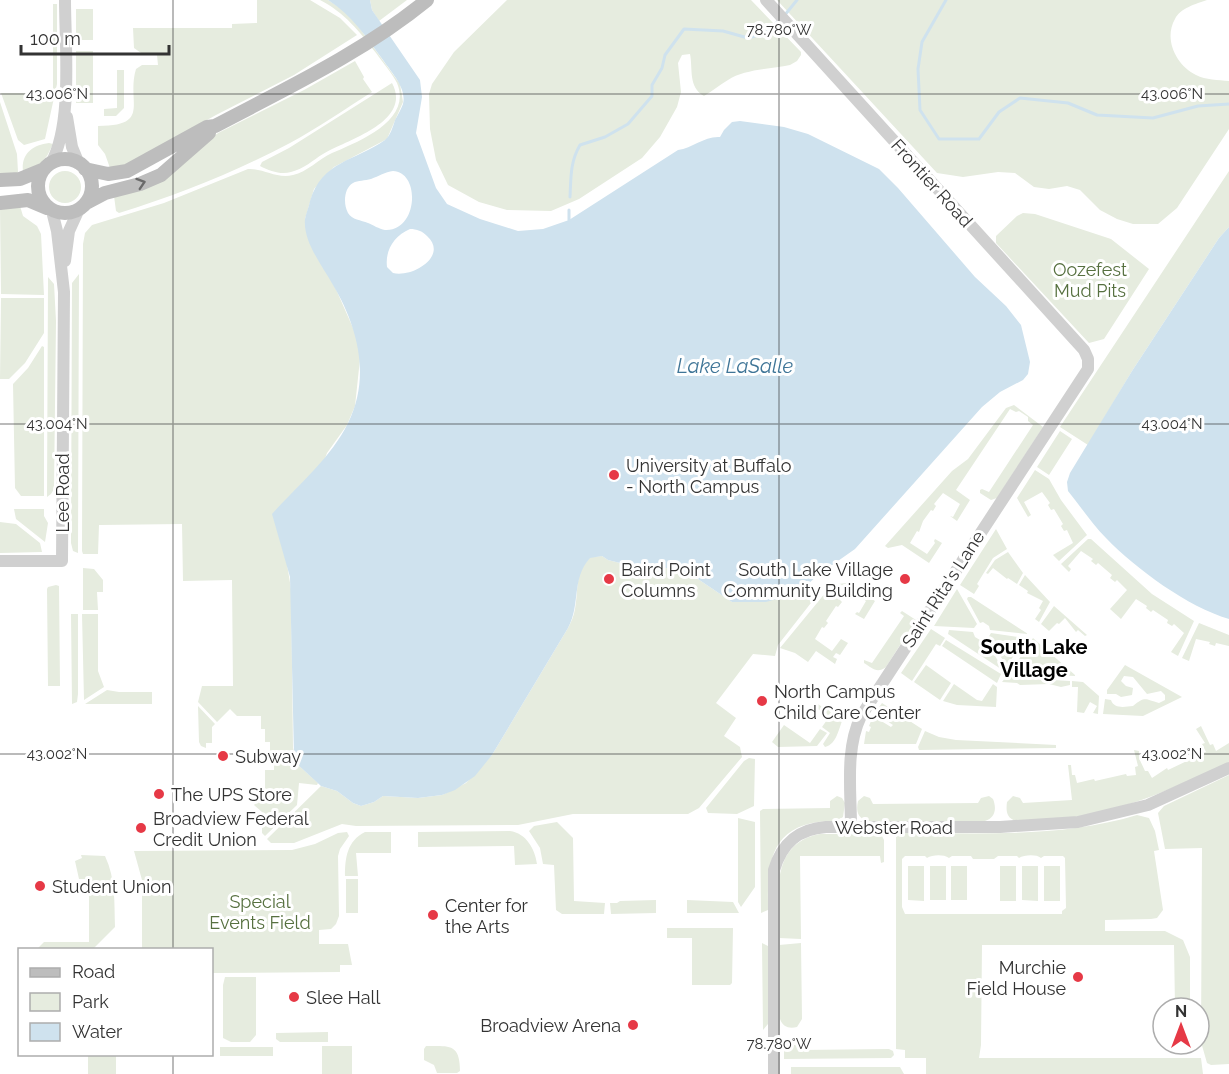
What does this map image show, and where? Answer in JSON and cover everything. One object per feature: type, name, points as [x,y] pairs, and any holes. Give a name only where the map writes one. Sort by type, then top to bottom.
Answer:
[{"type":"main road","points":[[0,203],[28,200],[66,214],[105,193],[140,184],[161,175],[215,126],[348,55],[427,0]]},
{"type":"main road","points":[[0,180],[20,179],[65,159],[108,174],[127,171],[207,127],[215,126]]},
{"type":"main road","points":[[82,166],[90,177],[92,186],[90,195],[83,206]]},
{"type":"main road","points":[[47,167],[38,179],[37,188],[40,197],[50,209]]},
{"type":"street","points":[[65,0],[65,104],[72,147],[82,166]]},
{"type":"street","name":"Frontier Road","points":[[766,0],[1084,350],[1088,359],[1088,369]]},
{"type":"street","points":[[47,167],[57,149],[65,104]]},
{"type":"street","name":"Lee Road","points":[[0,561],[62,561],[63,280],[69,231],[83,206]]},
{"type":"street","name":"Lee Road","points":[[50,209],[57,231],[63,280]]},
{"type":"street","name":"Saint Rita's Lane","points":[[851,827],[851,747],[861,716],[1088,369]]},
{"type":"street","name":"Webster Road","points":[[774,1074],[773,879],[777,858],[789,841],[803,832],[818,828],[1020,826],[1078,822],[1148,805],[1229,768]]},
{"type":"green space","points":[[257,0],[310,0],[340,18],[357,35],[294,75],[126,165],[110,168],[105,154],[98,145],[98,126],[115,125],[131,117],[136,69],[142,65],[158,65],[157,55],[144,55],[134,48],[133,28],[232,28],[232,24],[257,23]]},
{"type":"green space","points":[[320,0],[328,0],[342,9],[356,23],[400,84],[403,102],[387,139],[334,167],[314,189],[305,219],[357,337],[360,359],[355,406],[347,425],[327,453],[287,564],[291,589],[293,748],[297,764],[318,783],[317,785],[299,783],[297,805],[265,836],[262,833],[262,812],[254,805],[261,797],[261,788],[265,788],[265,770],[274,770],[274,756],[270,756],[270,742],[265,742],[265,729],[261,729],[261,716],[237,716],[230,709],[217,722],[198,702],[202,686],[233,686],[232,580],[183,581],[182,524],[99,525],[98,554],[83,554],[82,551],[83,244],[85,233],[92,225],[164,203],[248,169],[281,176],[298,173],[368,136],[390,119],[397,108],[400,96],[395,79],[351,23]]},
{"type":"green space","points":[[370,0],[407,0],[379,21],[372,10]]},
{"type":"green space","points":[[507,0],[751,0],[801,52],[801,55],[790,65],[750,71],[734,76],[704,96],[693,83],[690,54],[682,55],[678,63],[681,92],[677,107],[660,137],[642,158],[579,199],[551,211],[507,210],[479,202],[448,185],[436,160],[430,129],[429,94],[432,84],[454,52]]},
{"type":"green space","points":[[777,0],[1207,0],[1177,15],[1172,27],[1171,44],[1178,59],[1189,71],[1212,80],[1229,81],[1229,129],[1177,208],[1158,224],[1133,224],[1117,219],[1100,210],[1080,190],[1067,186],[1049,189],[1034,187],[1015,173],[998,172],[963,177],[937,173]]},
{"type":"green space","points":[[53,4],[57,4],[57,84],[45,139],[24,145],[18,140],[1,93],[53,93]]},
{"type":"green space","points":[[76,9],[93,9],[93,40],[76,40]]},
{"type":"green space","points":[[76,51],[93,51],[93,103],[76,103]]},
{"type":"green space","points":[[355,61],[372,92],[321,125],[269,154],[185,191],[119,213],[116,211],[114,196],[220,132],[304,90]]},
{"type":"green space","points":[[117,70],[124,70],[124,108],[116,116],[104,116],[104,109],[117,108]]},
{"type":"green space","points":[[392,83],[396,97],[393,109],[374,128],[323,154],[296,171],[279,173],[260,166],[262,162],[289,148]]},
{"type":"green space","points":[[0,102],[17,154],[18,172],[16,175],[0,176]]},
{"type":"green space","points":[[53,144],[39,165],[23,172],[26,155],[33,148]]},
{"type":"green space","points":[[65,171],[76,176],[81,187],[76,198],[65,203],[54,198],[49,187],[54,176]]},
{"type":"green space","points":[[1229,171],[1229,227],[1219,238],[1132,371],[1088,445],[1060,427]]},
{"type":"green space","points":[[20,206],[23,216],[37,226],[41,234],[44,295],[1,294],[0,207]]},
{"type":"green space","name":"Oozefest Mud Pits","points":[[1023,213],[1035,214],[1111,239],[1149,269],[1104,339],[1089,343],[996,243],[996,236]]},
{"type":"green space","points":[[79,274],[78,553],[73,551],[71,543],[72,283]]},
{"type":"green space","points":[[48,277],[54,284],[56,321],[54,489],[47,497]]},
{"type":"green space","points":[[1,298],[44,298],[44,333],[25,363],[9,379],[0,379]]},
{"type":"green space","points":[[42,346],[44,347],[44,496],[21,496],[15,488],[13,384],[28,368]]},
{"type":"green space","points":[[1014,405],[1043,427],[997,498],[991,500],[980,493],[980,490],[989,492],[1033,425],[1028,421],[1028,417],[1019,411],[1010,409],[956,490],[970,500],[957,521],[950,516],[953,517],[960,504],[943,493],[910,543],[927,554],[935,543],[935,539],[942,543],[929,563],[902,545],[888,548],[885,546],[952,471],[968,459],[1006,408]]},
{"type":"green space","points":[[1060,431],[1072,439],[1049,475],[1037,467]]},
{"type":"green space","points":[[1035,470],[1049,479],[1061,500],[1087,535],[1059,561],[1053,555],[1073,543],[1067,530],[1064,531],[1061,526],[1063,524],[1054,509],[1051,510],[1048,505],[1050,503],[1042,492],[1024,502],[1031,515],[1028,517],[1017,498]]},
{"type":"green space","points":[[14,509],[44,509],[44,516],[48,523],[45,542],[16,519]]},
{"type":"green space","points":[[0,522],[16,524],[40,543],[42,552],[0,553]]},
{"type":"green space","points":[[996,529],[1007,549],[993,558],[977,584],[979,586],[974,594],[960,585]]},
{"type":"green space","points":[[1088,539],[1091,539],[1152,594],[1194,621],[1178,656],[1171,652],[1184,633],[1174,624],[1172,626],[1167,623],[1168,620],[1153,610],[1151,612],[1146,608],[1147,606],[1136,599],[1121,619],[1110,609],[1127,590],[1117,580],[1115,582],[1110,578],[1112,575],[1098,563],[1096,565],[1091,561],[1093,559],[1081,551],[1068,566],[1071,569],[1069,572],[1061,564]]},
{"type":"green space","points":[[1008,552],[1023,573],[1017,584],[993,568],[988,574],[986,573],[995,560]]},
{"type":"green space","points":[[602,556],[608,560],[628,565],[648,564],[689,573],[732,602],[798,593],[807,585],[818,594],[778,645],[775,656],[753,654],[716,703],[736,718],[724,736],[740,747],[742,757],[699,808],[688,814],[573,814],[518,825],[356,826],[342,824],[294,843],[271,843],[267,839],[321,786],[337,791],[361,806],[383,796],[418,798],[442,795],[466,783],[492,755],[568,628],[575,612],[581,570],[590,557]]},
{"type":"green space","points":[[83,568],[94,569],[103,580],[103,592],[97,592],[98,610],[83,610]]},
{"type":"green space","points":[[1025,575],[1050,602],[1039,622],[1035,619],[1041,610],[1039,608],[1043,601],[1027,593],[1028,591],[1019,585]]},
{"type":"green space","points":[[847,583],[875,601],[864,619],[855,614],[859,613],[866,601],[849,589],[840,600],[842,602],[838,607],[836,606],[826,621],[828,623],[824,628],[822,627],[815,639],[832,651],[841,639],[848,643],[840,655],[836,653],[833,657],[837,659],[835,664],[816,651],[808,662],[795,653],[780,648],[826,592],[838,584]]},
{"type":"green space","points":[[59,586],[60,686],[48,686],[47,589]]},
{"type":"green space","points":[[957,589],[977,624],[974,628],[934,626]]},
{"type":"green space","points":[[968,597],[1028,634],[990,630],[989,626],[983,622],[980,623]]},
{"type":"green space","points":[[1054,606],[1087,635],[1085,636],[1078,630],[1076,632],[1065,618],[1049,631],[1041,624]]},
{"type":"green space","points":[[902,611],[916,620],[886,667],[880,670],[872,668],[864,663],[864,660],[872,663],[904,616],[900,613]]},
{"type":"green space","points":[[71,614],[78,614],[78,694],[77,702],[72,704]]},
{"type":"green space","points":[[82,614],[98,614],[98,671],[104,687],[84,700]]},
{"type":"green space","points":[[1199,623],[1229,635],[1229,646],[1216,643],[1215,646],[1209,644],[1210,642],[1196,639],[1189,661],[1182,658]]},
{"type":"green space","points":[[931,629],[945,638],[940,646],[936,644],[912,681],[901,673]]},
{"type":"green space","points":[[949,630],[973,632],[980,640],[985,639],[1004,671],[948,634]]},
{"type":"green space","points":[[991,633],[1025,638],[1007,666],[988,638]]},
{"type":"green space","points":[[1033,638],[1075,675],[1075,676],[1010,673]]},
{"type":"green space","points":[[946,640],[1001,674],[997,683],[942,646]]},
{"type":"green space","points":[[926,665],[951,683],[940,700],[914,682]]},
{"type":"green space","points":[[1125,665],[1182,697],[1143,716],[1103,714],[1105,699],[1123,707],[1133,706],[1143,700],[1159,703],[1165,700],[1165,695],[1161,691],[1147,694],[1133,677],[1124,676],[1121,681],[1133,688],[1132,695],[1121,697],[1116,694],[1107,694],[1107,690]]},
{"type":"green space","points":[[1006,677],[1070,681],[1070,685],[1061,687],[1049,684],[1020,685],[1002,682]]},
{"type":"green space","points":[[1072,681],[1083,682],[1099,696],[1098,714],[1093,713],[1097,706],[1090,702],[1084,713],[1077,712],[1078,687],[1072,687]]},
{"type":"green space","points":[[954,684],[982,701],[993,684],[997,687],[996,707],[957,705],[943,701]]},
{"type":"green space","points":[[107,690],[152,692],[152,704],[85,704]]},
{"type":"green space","points":[[882,703],[922,729],[916,744],[864,744],[866,731],[869,732],[873,716],[891,727],[893,725],[875,713]]},
{"type":"green space","points":[[818,704],[825,709],[833,706],[845,714],[833,742],[825,747],[823,744],[830,733],[822,727],[829,717],[815,707]]},
{"type":"green space","points":[[198,706],[215,724],[212,727],[212,743],[206,743],[206,748],[199,742]]},
{"type":"green space","points":[[784,725],[810,743],[820,729],[827,733],[817,746],[778,747],[772,742]]},
{"type":"green space","points":[[1201,726],[1210,745],[1213,744],[1216,751],[1229,743],[1229,762],[1157,794],[1101,812],[1065,818],[1016,821],[1007,813],[1007,802],[1013,796],[1020,798],[1023,803],[1072,800],[1068,765],[1071,765],[1072,775],[1075,775],[1077,783],[1126,774],[1127,776],[1136,775],[1135,767],[1138,766],[1134,750],[1139,751],[1145,771],[1148,771],[1152,778],[1167,768],[1168,770],[1189,760],[1189,757],[1206,752],[1202,744],[1205,743],[1196,729]]},
{"type":"green space","points":[[925,731],[939,737],[956,740],[1056,745],[1056,748],[919,750],[918,747]]},
{"type":"green space","points":[[749,758],[755,759],[754,806],[737,814],[708,813],[706,808],[744,761]]},
{"type":"green space","points":[[1229,775],[1229,1064],[1211,1065],[1207,1063],[1205,1056],[1211,1056],[1211,996],[1201,996],[1202,848],[1165,849],[1158,813],[1164,806]]},
{"type":"green space","points":[[837,796],[845,803],[843,817],[797,828],[778,845],[773,856],[768,882],[768,910],[761,913],[760,811],[763,809],[830,808],[830,801]]},
{"type":"green space","points":[[864,796],[870,798],[873,804],[978,803],[981,798],[989,796],[993,799],[995,810],[991,818],[985,821],[867,821],[859,816],[857,810],[858,801]]},
{"type":"green space","points":[[1137,815],[1149,818],[1155,831],[1159,850],[1154,851],[1163,910],[1157,918],[1105,920],[1105,931],[1165,931],[1183,940],[1190,957],[1190,996],[1175,996],[1174,945],[982,945],[979,1058],[1201,1058],[1203,1074],[926,1074],[926,1058],[905,1058],[905,1050],[896,1049],[896,837],[902,833],[1021,833],[1079,828]],"holes":[[[938,855],[949,858],[971,856],[973,859],[994,859],[998,856],[1017,856],[1019,858],[1030,855],[1041,858],[1063,856],[1065,858],[1066,908],[1062,914],[905,914],[902,907],[902,859],[905,856],[925,856],[927,858]]]},
{"type":"green space","points":[[738,818],[755,822],[755,887],[741,907],[738,902]]},
{"type":"green space","points":[[557,822],[573,838],[574,901],[605,903],[604,914],[562,914],[556,910],[554,865],[543,864],[540,848],[529,831],[534,826]]},
{"type":"green space","points":[[510,831],[525,838],[534,853],[537,864],[515,865],[514,846],[418,847],[418,832]]},
{"type":"green space","name":"Special Events Field","points":[[347,832],[349,836],[338,856],[339,916],[331,929],[319,930],[319,944],[348,944],[352,965],[340,965],[340,972],[213,973],[213,948],[142,948],[142,880],[134,851],[292,850],[315,844],[338,833]]},
{"type":"green space","points":[[365,832],[391,832],[391,853],[356,853],[358,876],[345,876],[348,851],[354,840]]},
{"type":"green space","points":[[820,834],[881,834],[884,840],[884,862],[881,863],[880,856],[800,856],[801,939],[779,938],[778,890],[784,861],[792,849],[803,840]]},
{"type":"green space","points":[[81,855],[105,856],[113,882],[115,927],[94,948],[38,948],[44,942],[89,942],[89,879],[79,879],[75,861],[82,858]]},
{"type":"green space","points":[[908,866],[924,866],[924,901],[908,900]]},
{"type":"green space","points":[[930,866],[946,866],[946,900],[930,900]]},
{"type":"green space","points":[[951,866],[967,866],[967,900],[951,900]]},
{"type":"green space","points":[[1000,866],[1016,866],[1016,901],[1000,901]]},
{"type":"green space","points":[[1022,866],[1038,866],[1038,901],[1022,900]]},
{"type":"green space","points":[[1044,866],[1060,866],[1060,901],[1044,901]]},
{"type":"green space","points":[[346,879],[358,879],[358,913],[346,913]]},
{"type":"green space","points":[[656,900],[656,913],[611,914],[610,903]]},
{"type":"green space","points":[[687,900],[733,902],[739,913],[687,913]]},
{"type":"green space","points":[[667,928],[733,928],[732,983],[730,985],[692,985],[692,938],[667,938]]},
{"type":"green space","points":[[762,943],[768,946],[768,1024],[763,1030]]},
{"type":"green space","points":[[801,943],[802,1019],[797,1027],[789,1027],[785,1026],[780,1019],[779,945]]},
{"type":"green space","points":[[225,977],[256,977],[256,1035],[250,1042],[231,1042],[223,1038]]},
{"type":"green space","points":[[328,1032],[328,1042],[280,1042],[276,1039],[276,1033]]},
{"type":"green space","points":[[788,1044],[801,1046],[801,1050],[889,1049],[894,1055],[891,1058],[784,1059],[784,1048]]},
{"type":"green space","points":[[322,1046],[352,1046],[352,1074],[322,1074]]},
{"type":"green space","points":[[426,1046],[452,1048],[458,1055],[460,1071],[437,1073],[434,1065],[424,1060]]},
{"type":"green space","points":[[220,1047],[273,1047],[273,1056],[220,1056]]},
{"type":"green space","points":[[88,1056],[116,1056],[116,1074],[88,1074]]},
{"type":"green space","points":[[791,1067],[900,1067],[904,1074],[791,1074]]},
{"type":"water","name":"Lake LaSalle","points":[[328,0],[370,0],[372,10],[420,80],[422,97],[416,133],[436,188],[447,204],[480,219],[518,231],[543,229],[569,220],[678,150],[709,138],[720,137],[732,122],[784,127],[808,134],[879,169],[1021,325],[1030,362],[1028,374],[1023,380],[1000,392],[982,407],[855,549],[818,575],[798,593],[766,602],[732,602],[689,573],[648,564],[628,565],[608,560],[602,556],[590,558],[580,574],[572,619],[568,628],[492,755],[475,776],[455,790],[442,795],[418,798],[383,796],[361,806],[337,791],[321,786],[297,764],[294,756],[290,577],[272,514],[313,471],[341,436],[355,406],[359,388],[360,370],[355,335],[342,301],[314,253],[307,236],[305,219],[310,201],[315,188],[331,170],[387,138],[404,98],[401,86],[394,75],[358,27]],"holes":[[[393,171],[402,174],[408,181],[411,191],[412,202],[404,222],[396,228],[385,230],[350,215],[345,201],[350,185]],[[410,229],[415,229],[427,236],[433,244],[434,251],[431,258],[418,269],[401,274],[393,273],[387,267],[389,249],[399,236]]]},
{"type":"water","points":[[1229,227],[1229,619],[1197,606],[1163,586],[1132,562],[1091,521],[1068,491],[1067,482],[1070,473],[1132,371],[1219,238]]},
{"type":"waterway","points":[[784,16],[797,0]]},
{"type":"waterway","points":[[946,0],[922,42],[918,69],[920,110],[939,139],[979,139],[999,112],[1020,98],[1068,103],[1097,115],[1153,118],[1198,106],[1229,104]]},
{"type":"waterway","points":[[570,197],[573,164],[580,145],[605,137],[628,124],[652,96],[652,85],[662,68],[665,55],[684,29],[723,31],[748,38],[766,33],[779,20]]},
{"type":"waterway","points":[[569,210],[569,220]]},
{"type":"place","name":"University at Buffalo - North Campus","points":[[614,475]]},
{"type":"place","name":"Baird Point Columns","points":[[609,579]]},
{"type":"place","name":"South Lake Village Community Building","points":[[905,579]]},
{"type":"place","name":"North Campus Child Care Center","points":[[762,701]]},
{"type":"place","name":"Subway","points":[[223,756]]},
{"type":"place","name":"The UPS Store","points":[[159,794]]},
{"type":"place","name":"Broadview Federal Credit Union","points":[[141,828]]},
{"type":"place","name":"Student Union","points":[[40,886]]},
{"type":"place","name":"Center for the Arts","points":[[433,915]]},
{"type":"place","name":"Murchie Field House","points":[[1078,977]]},
{"type":"place","name":"Slee Hall","points":[[294,997]]},
{"type":"place","name":"Broadview Arena","points":[[633,1025]]},
{"type":"district","name":"South Lake Village","points":[[1034,658]]}]
